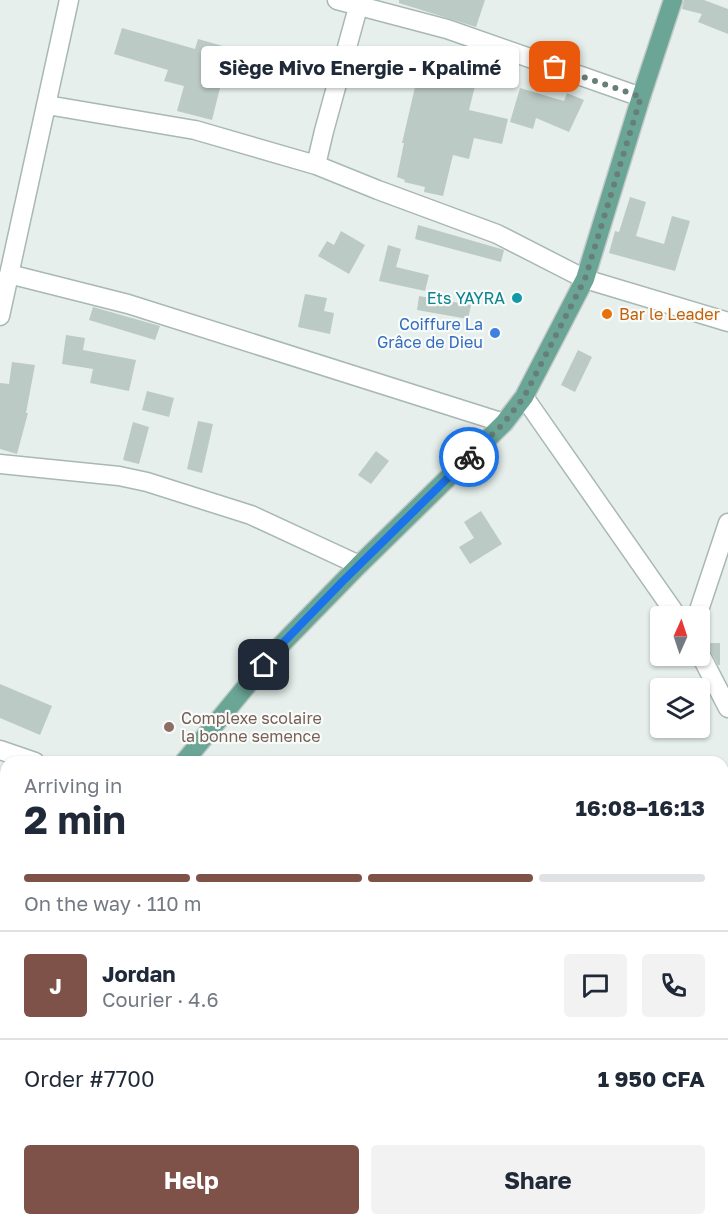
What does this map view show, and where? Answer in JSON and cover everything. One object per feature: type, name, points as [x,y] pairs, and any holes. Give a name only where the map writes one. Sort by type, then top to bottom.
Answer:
[{"type":"main road","points":[[189,756],[277,649],[504,423],[524,397],[585,279],[673,0]]},
{"type":"street","points":[[0,316],[69,0]]},
{"type":"street","points":[[337,0],[359,3],[447,29],[641,97]]},
{"type":"street","points":[[316,165],[359,3]]},
{"type":"street","points":[[47,105],[195,130],[316,165],[497,234],[585,279],[728,322]]},
{"type":"street","points":[[9,274],[128,304],[504,423]]},
{"type":"street","points":[[524,397],[670,606]]},
{"type":"street","points":[[0,464],[119,476],[147,482],[251,515],[359,565]]},
{"type":"street","points":[[700,606],[728,523]]},
{"type":"street","points":[[706,666],[728,708]]},
{"type":"street","points":[[0,750],[18,756]]},
{"type":"building","points":[[399,0],[485,0],[476,27],[399,3]]},
{"type":"building","points":[[684,0],[704,0],[728,9],[728,34],[698,22],[702,14],[682,9]]},
{"type":"building","points":[[122,28],[195,49],[198,39],[230,48],[212,120],[177,111],[184,86],[164,81],[168,70],[114,54]]},
{"type":"building","points":[[423,53],[438,57],[437,64],[478,74],[469,110],[508,119],[502,144],[474,138],[469,159],[453,155],[443,196],[424,192],[425,187],[404,182],[405,180],[397,177],[404,143],[402,143]]},
{"type":"building","points":[[520,88],[564,101],[567,93],[584,100],[569,132],[536,118],[533,129],[510,122]]},
{"type":"building","points":[[630,197],[646,202],[636,236],[664,244],[672,216],[690,221],[675,271],[609,253],[615,231],[619,232]]},
{"type":"building","points":[[418,225],[504,250],[501,262],[415,239]]},
{"type":"building","points":[[341,231],[365,245],[349,274],[318,256],[327,241],[334,245]]},
{"type":"building","points":[[388,245],[401,249],[396,267],[429,275],[425,291],[379,281]]},
{"type":"building","points":[[305,294],[327,298],[324,311],[334,313],[330,334],[298,327]]},
{"type":"building","points":[[419,296],[471,305],[468,319],[417,310]]},
{"type":"building","points":[[93,307],[160,326],[155,340],[89,320]]},
{"type":"building","points":[[66,335],[85,338],[83,350],[136,360],[129,391],[90,383],[93,369],[62,364]]},
{"type":"building","points":[[578,350],[592,357],[575,392],[561,385]]},
{"type":"building","points":[[12,362],[35,365],[26,413],[28,413],[17,454],[0,449],[0,383],[9,384]]},
{"type":"building","points":[[147,391],[174,398],[169,417],[142,410]]},
{"type":"building","points":[[198,421],[213,424],[202,473],[187,469]]},
{"type":"building","points":[[133,422],[149,427],[139,464],[123,460]]},
{"type":"building","points":[[376,451],[389,461],[371,484],[358,475]]},
{"type":"building","points":[[481,511],[502,544],[470,564],[459,547],[474,538],[464,522]]},
{"type":"building","points":[[710,643],[720,643],[720,665],[710,650]]},
{"type":"building","points":[[0,684],[52,706],[40,735],[0,718]]},
{"type":"way so far","points":[[469,457],[504,423],[524,397],[585,279],[641,97],[555,67]]},
{"type":"place","name":"Siège Mivo Energie - Kpalimé","points":[[555,67]]},
{"type":"place","name":"Ets YAYRA","points":[[517,298]]},
{"type":"place","name":"Bar le Leader","points":[[607,314]]},
{"type":"place","name":"Coiffure La Grâce de Dieu","points":[[495,333]]},
{"type":"place","name":"Complexe scolaire la bonne semence","points":[[169,727]]},
{"type":"route","points":[[264,665],[343,581],[469,457]]}]
